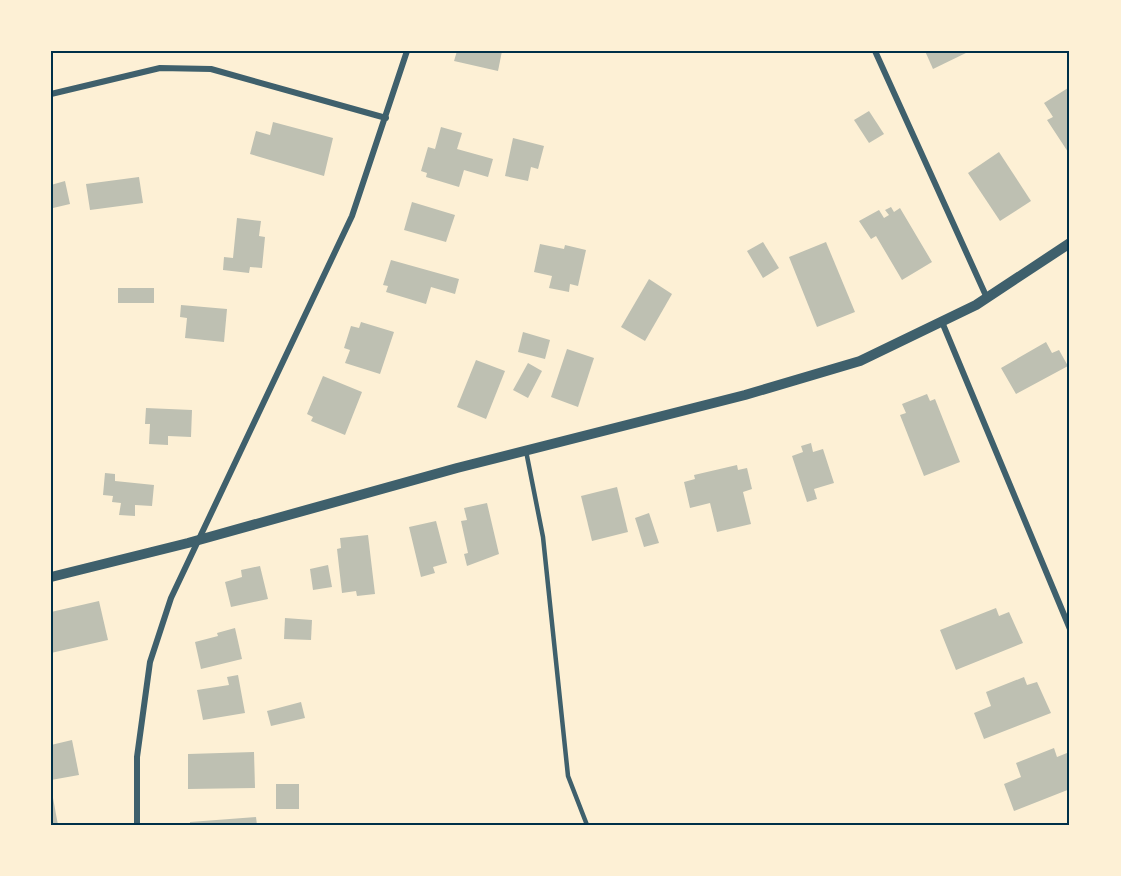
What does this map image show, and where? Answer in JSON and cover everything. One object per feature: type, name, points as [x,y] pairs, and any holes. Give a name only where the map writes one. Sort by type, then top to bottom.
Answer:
[{"type":"street","points":[[137,825],[137,757],[150,662],[171,598],[352,216],[407,51]]},
{"type":"street","points":[[875,51],[987,298]]},
{"type":"street","points":[[51,94],[160,68],[211,69],[386,118]]},
{"type":"street","points":[[51,577],[745,395],[860,361],[987,298],[1070,243]]},
{"type":"street","points":[[942,322],[1070,629]]},
{"type":"lane","points":[[526,451],[543,537],[568,776],[587,825]]},
{"type":"building","points":[[457,51],[502,51],[498,71],[454,61]]},
{"type":"building","points":[[925,51],[970,51],[933,69]]},
{"type":"building","points":[[1068,88],[1070,91],[1070,155],[1047,120],[1053,117],[1044,103]]},
{"type":"building","points":[[869,111],[884,134],[869,143],[854,120]]},
{"type":"building","points":[[273,122],[333,138],[324,176],[250,154],[256,131],[270,135]]},
{"type":"building","points":[[441,127],[462,133],[457,149],[493,159],[488,177],[464,170],[459,187],[426,177],[427,173],[421,171],[428,147],[435,149]]},
{"type":"building","points":[[513,138],[544,146],[538,169],[531,167],[528,181],[505,176]]},
{"type":"building","points":[[999,152],[1031,201],[1000,221],[968,173]]},
{"type":"building","points":[[139,177],[143,203],[90,210],[86,184]]},
{"type":"building","points":[[65,181],[70,204],[53,208],[51,185]]},
{"type":"building","points":[[412,202],[455,215],[446,242],[404,230]]},
{"type":"building","points":[[891,207],[894,212],[900,208],[932,262],[902,280],[876,236],[871,239],[859,221],[879,210],[884,218],[889,215],[885,210]]},
{"type":"building","points":[[237,218],[261,221],[259,236],[265,237],[262,268],[250,267],[249,273],[223,270],[224,257],[233,258]]},
{"type":"building","points":[[763,242],[779,268],[763,278],[747,251]]},
{"type":"building","points":[[826,242],[855,312],[817,327],[789,257]]},
{"type":"building","points":[[540,244],[564,249],[565,245],[586,250],[578,286],[570,284],[569,292],[549,288],[552,276],[534,272]]},
{"type":"building","points":[[391,260],[459,279],[455,294],[431,287],[426,304],[386,292],[388,286],[383,285]]},
{"type":"building","points":[[649,279],[672,294],[645,341],[621,327]]},
{"type":"building","points":[[118,288],[154,288],[154,303],[118,303]]},
{"type":"building","points":[[181,305],[227,309],[224,342],[185,338],[187,318],[180,317]]},
{"type":"building","points":[[361,322],[394,332],[380,374],[345,363],[350,350],[344,348],[351,326],[359,328]]},
{"type":"building","points":[[523,332],[550,340],[545,359],[518,352]]},
{"type":"building","points":[[1046,342],[1052,353],[1059,350],[1068,366],[1016,394],[1001,368]]},
{"type":"building","points":[[567,349],[594,358],[578,407],[551,397]]},
{"type":"building","points":[[476,360],[505,371],[486,419],[457,407]]},
{"type":"building","points":[[528,363],[542,371],[528,398],[513,390]]},
{"type":"building","points":[[323,376],[362,392],[345,435],[311,421],[313,417],[307,414]]},
{"type":"building","points":[[927,394],[930,401],[935,399],[960,462],[924,476],[900,415],[906,413],[902,404]]},
{"type":"building","points":[[146,408],[192,410],[191,437],[168,436],[168,445],[149,444],[150,424],[145,424]]},
{"type":"building","points":[[811,443],[813,452],[823,449],[834,483],[814,489],[817,499],[807,502],[792,456],[803,452],[801,446]]},
{"type":"building","points":[[737,465],[738,470],[747,468],[752,489],[743,492],[751,524],[717,532],[710,503],[690,508],[684,482],[695,479],[694,475]]},
{"type":"building","points":[[105,473],[115,474],[115,481],[154,485],[152,506],[135,505],[135,516],[119,515],[121,503],[112,502],[113,496],[103,495]]},
{"type":"building","points":[[617,487],[628,532],[592,541],[581,496]]},
{"type":"building","points":[[487,503],[499,554],[467,566],[464,554],[468,553],[461,521],[467,520],[464,508]]},
{"type":"building","points":[[649,513],[659,543],[644,547],[635,518]]},
{"type":"building","points":[[436,521],[447,563],[433,567],[435,573],[421,577],[409,527]]},
{"type":"building","points":[[368,535],[375,594],[357,596],[356,591],[342,593],[337,549],[341,548],[340,538]]},
{"type":"building","points":[[328,565],[332,587],[313,590],[310,569]]},
{"type":"building","points":[[260,566],[268,599],[231,607],[225,582],[242,577],[241,570]]},
{"type":"building","points":[[99,601],[108,640],[51,653],[51,612]]},
{"type":"building","points":[[996,608],[999,616],[1009,612],[1023,643],[956,670],[940,630]]},
{"type":"building","points":[[285,618],[312,620],[311,640],[284,639]]},
{"type":"building","points":[[235,628],[242,659],[201,669],[195,642],[218,636],[217,633]]},
{"type":"building","points":[[238,675],[245,713],[203,720],[197,690],[229,685],[227,677]]},
{"type":"building","points":[[1024,677],[1027,685],[1037,682],[1051,713],[984,739],[974,713],[991,706],[986,692]]},
{"type":"building","points":[[301,702],[305,718],[271,726],[267,711]]},
{"type":"building","points":[[72,740],[79,775],[51,780],[51,745]]},
{"type":"building","points":[[1054,748],[1057,757],[1067,753],[1070,761],[1070,789],[1014,811],[1004,784],[1021,777],[1016,763]]},
{"type":"building","points":[[254,752],[255,788],[188,789],[188,754]]},
{"type":"building","points":[[276,784],[299,784],[299,809],[276,809]]},
{"type":"building","points":[[51,798],[53,798],[58,825],[51,825]]},
{"type":"building","points":[[256,817],[257,825],[190,825],[190,822]]}]
